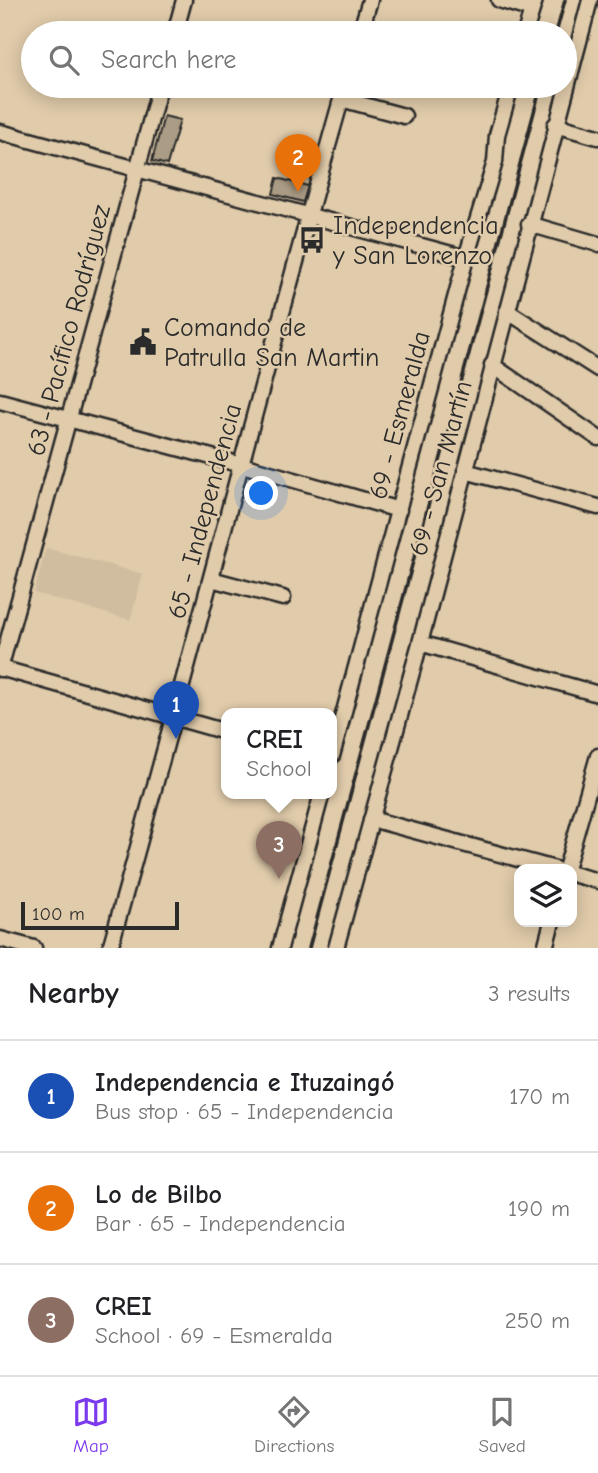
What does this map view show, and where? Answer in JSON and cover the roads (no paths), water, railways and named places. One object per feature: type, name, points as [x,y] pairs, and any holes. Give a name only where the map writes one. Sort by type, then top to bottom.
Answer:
[{"type":"street","points":[[178,21],[184,0]]},
{"type":"street","points":[[364,21],[370,0]]},
{"type":"street","points":[[499,0],[536,3]]},
{"type":"street","name":"69 - San Martín","points":[[577,46],[590,0]]},
{"type":"street","points":[[529,21],[536,3]]},
{"type":"street","points":[[533,21],[536,3]]},
{"type":"street","name":"63 - Pacífico Rodríguez","points":[[0,668],[157,98]]},
{"type":"street","name":"65 - Independencia","points":[[110,948],[175,718],[342,98]]},
{"type":"street","points":[[356,98],[404,116]]},
{"type":"street","name":"69 - Esmeralda","points":[[337,735],[466,258],[495,162],[497,135],[508,98]]},
{"type":"street","points":[[495,162],[514,98]]},
{"type":"street","name":"69 - San Martín","points":[[336,948],[420,643],[563,98]]},
{"type":"street","points":[[555,125],[598,137]]},
{"type":"street","points":[[0,132],[466,258]]},
{"type":"street","points":[[529,224],[598,244]]},
{"type":"street","points":[[507,311],[598,369]]},
{"type":"street","points":[[492,365],[598,438]]},
{"type":"street","points":[[0,401],[399,510]]},
{"type":"street","points":[[465,471],[598,507]]},
{"type":"street","points":[[211,579],[283,598]]},
{"type":"street","points":[[420,643],[598,694]]},
{"type":"street","points":[[0,668],[221,731]]},
{"type":"street","points":[[567,864],[598,756]]},
{"type":"street","points":[[280,948],[320,799]]},
{"type":"street","points":[[371,819],[537,864]]},
{"type":"street","points":[[577,875],[598,881]]},
{"type":"street","points":[[545,948],[551,927]]},
{"type":"street","points":[[0,939],[34,948]]},
{"type":"railway","points":[[559,21],[565,0]]},
{"type":"railway","points":[[309,948],[538,98]]},
{"type":"place","name":"Lo de Bilbo","points":[[298,192]]},
{"type":"place","name":"Independencia y San Lorenzo","points":[[312,240]]},
{"type":"place","name":"Comando de Patrulla San Martin","points":[[143,342]]},
{"type":"place","name":"Independencia e Ituzaingó","points":[[176,739]]},
{"type":"place","name":"CREI","points":[[279,879]]}]
